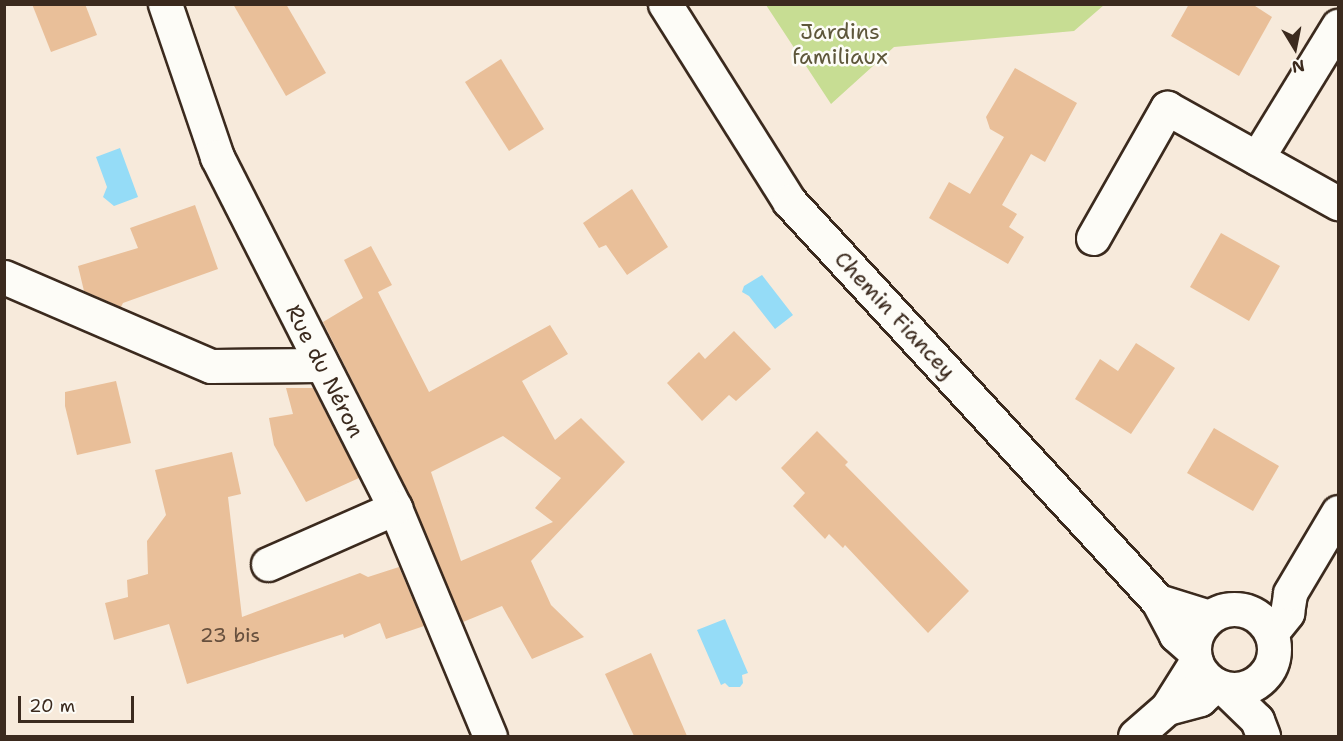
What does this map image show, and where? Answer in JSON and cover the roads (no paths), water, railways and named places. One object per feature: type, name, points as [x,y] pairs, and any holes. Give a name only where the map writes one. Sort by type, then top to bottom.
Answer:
[{"type":"street","name":"Rue du Néron","points":[[165,4],[217,157],[395,507],[490,736]]},
{"type":"street","name":"Chemin Fiancey","points":[[665,4],[789,201],[1158,601],[1176,635],[1260,728]]},
{"type":"street","points":[[1257,158],[1338,26]]},
{"type":"street","points":[[1093,238],[1167,108],[1338,203]]},
{"type":"street","points":[[4,277],[211,366],[321,365]]},
{"type":"street","points":[[268,564],[395,507]]},
{"type":"street","points":[[1271,633],[1287,613],[1290,593],[1338,512]]},
{"type":"street","points":[[1244,610],[1263,599],[1290,593]]},
{"type":"street","name":"Chemin Fiancey","points":[[1158,601],[1209,618]]},
{"type":"street","points":[[1260,728],[1261,679],[1273,659],[1275,647],[1271,633],[1256,615],[1244,610],[1232,609],[1209,618],[1200,627],[1207,671],[1237,690],[1261,679]]},
{"type":"street","points":[[1135,736],[1207,671]]},
{"type":"water","points":[[120,148],[138,197],[114,206],[103,197],[107,187],[96,157]]},
{"type":"water","points":[[762,275],[793,315],[775,329],[749,296],[742,292],[744,286]]},
{"type":"water","points":[[725,619],[748,673],[742,675],[743,683],[740,687],[729,687],[725,683],[721,685],[697,630]]},
{"type":"park label","name":"Jardins familiaux","points":[[840,44]]}]
